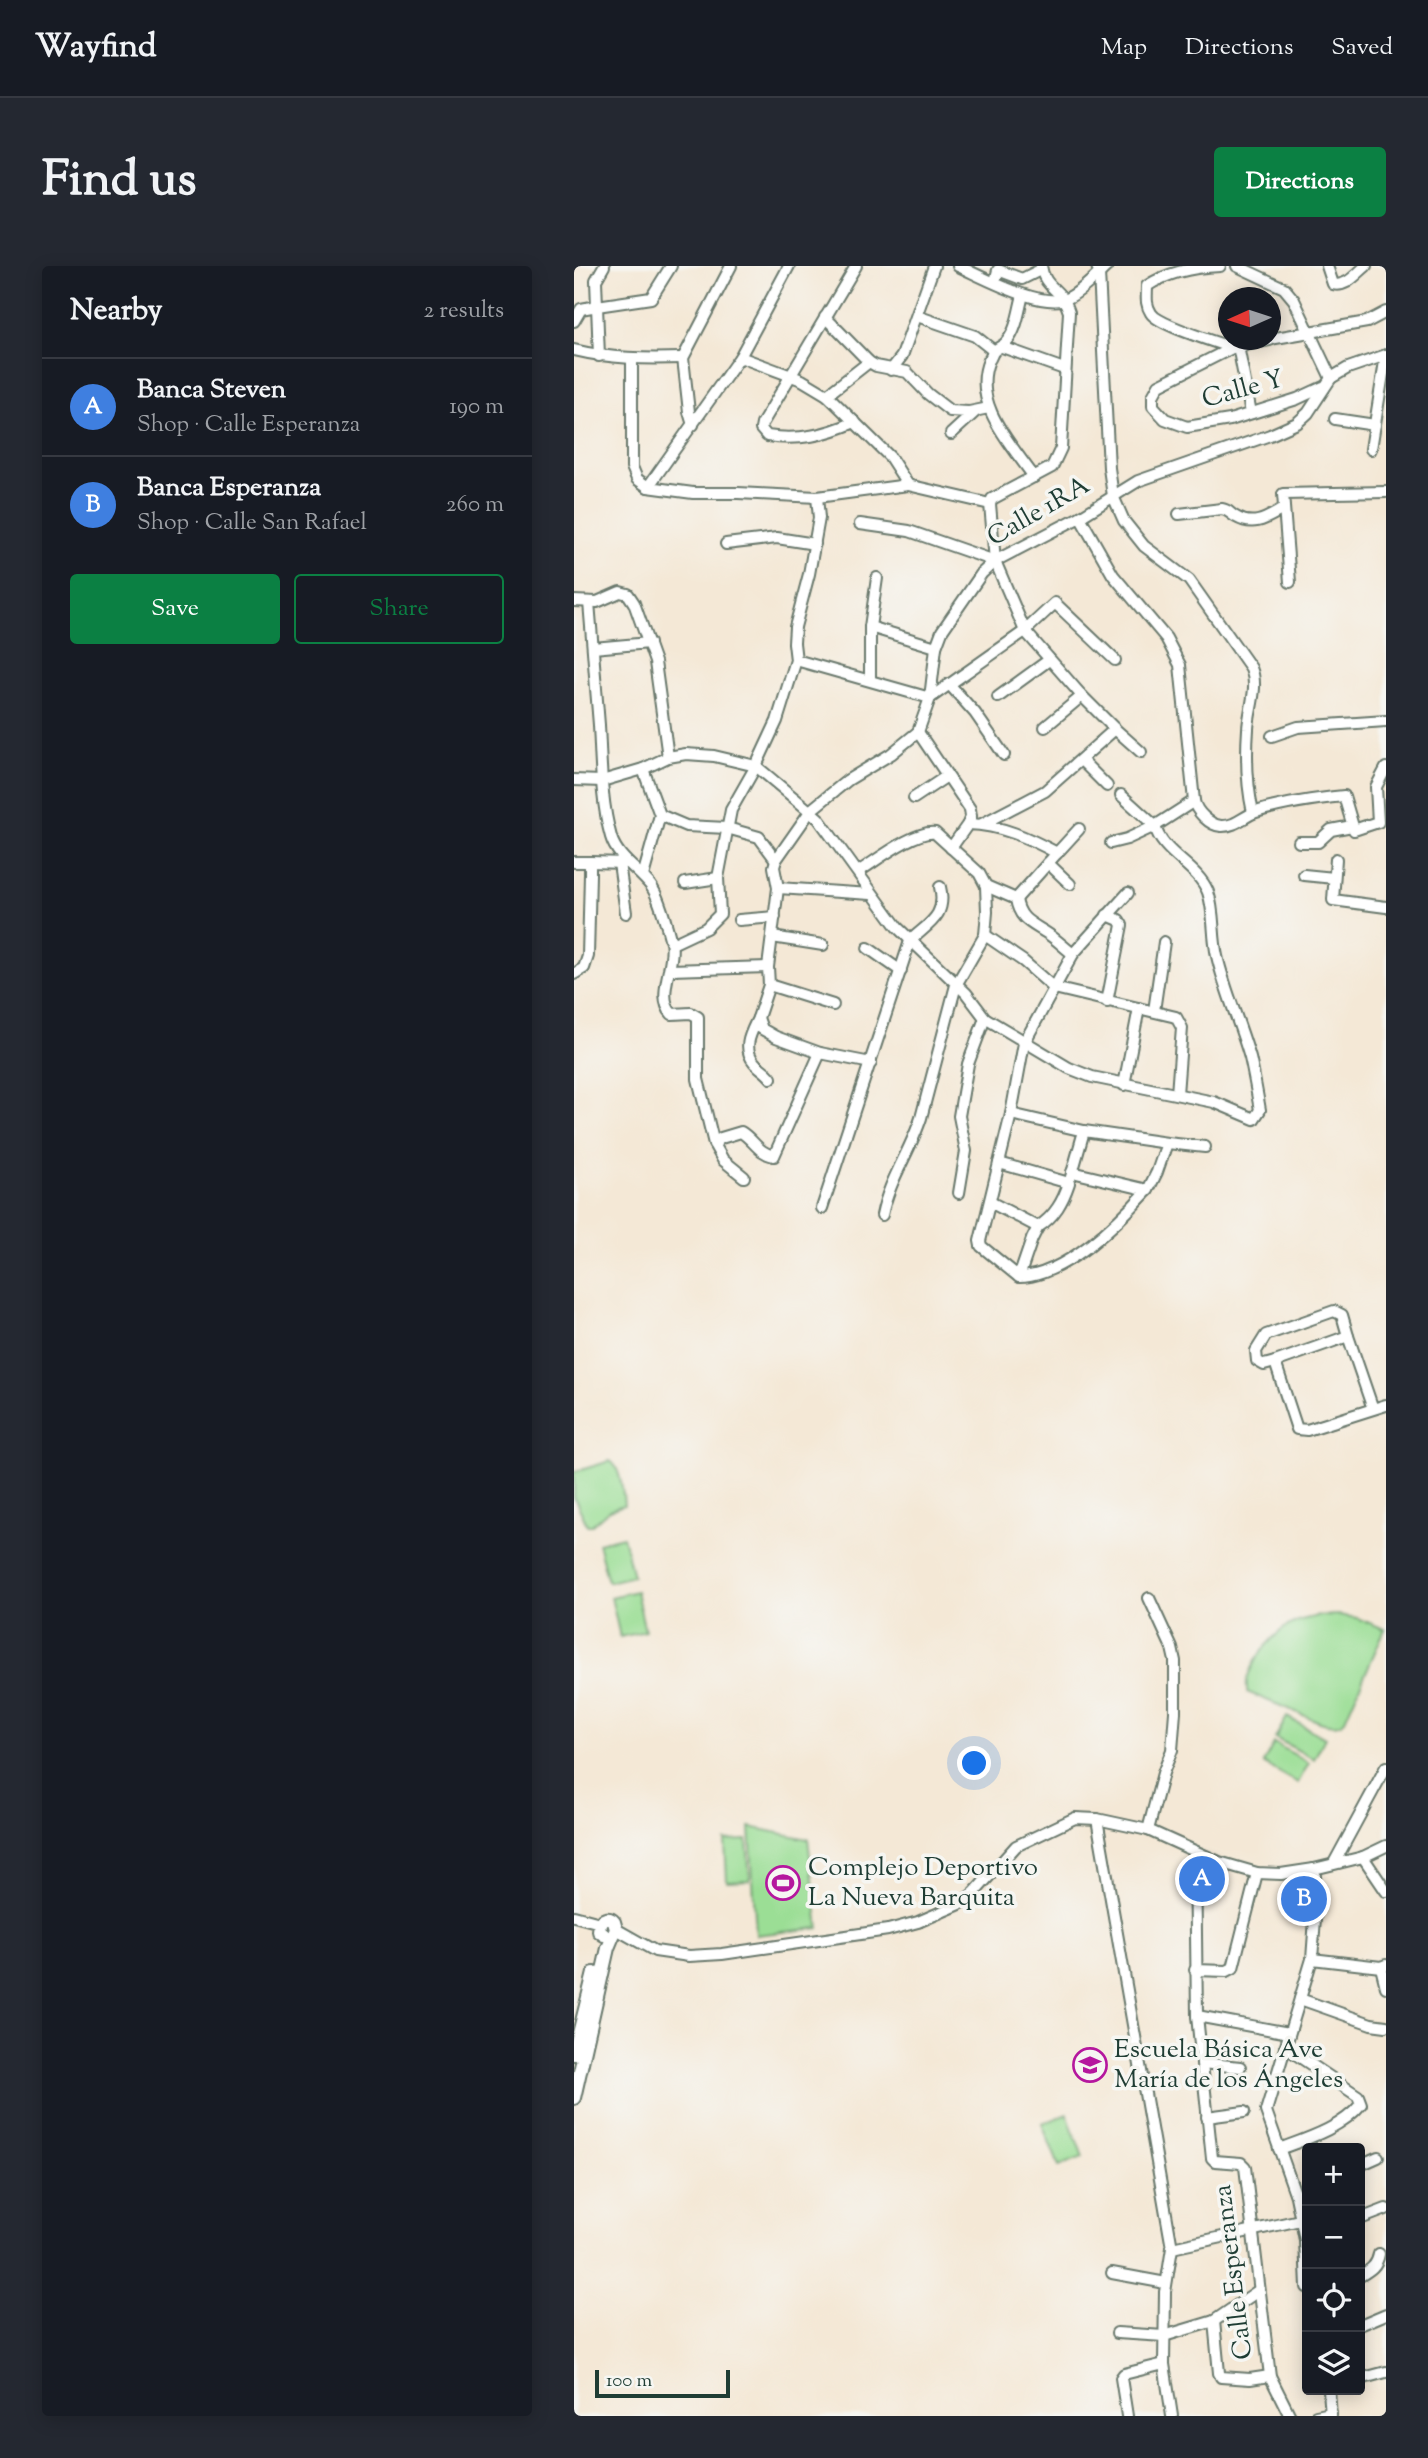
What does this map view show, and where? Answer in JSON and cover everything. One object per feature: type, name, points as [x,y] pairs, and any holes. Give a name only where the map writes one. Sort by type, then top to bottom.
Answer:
[{"type":"street","points":[[574,321],[604,266]]},
{"type":"street","points":[[581,309],[651,298],[671,266]]},
{"type":"street","points":[[693,425],[683,358],[731,266]]},
{"type":"street","points":[[648,487],[740,357],[789,266]]},
{"type":"street","points":[[855,422],[810,438],[767,436],[761,429],[856,266]]},
{"type":"street","points":[[891,370],[902,356],[934,266]]},
{"type":"street","points":[[958,266],[1023,295],[1039,299],[1065,299],[1101,268]]},
{"type":"street","points":[[1218,342],[1153,317],[1146,304],[1147,286],[1158,279],[1198,267],[1220,266]]},
{"type":"street","points":[[1237,266],[1284,288],[1294,300],[1327,382],[1348,368],[1386,355],[1371,449]]},
{"type":"street","points":[[1327,266],[1333,284],[1343,285],[1366,266]]},
{"type":"street","points":[[995,282],[999,268],[1022,279],[1040,268],[1048,284],[1065,299],[1069,316],[1060,452],[1055,465],[997,495],[990,504],[995,561],[1025,631],[1082,696],[1141,752]]},
{"type":"street","points":[[1101,268],[1109,468],[1113,496],[1130,530],[1144,546],[1189,580],[1251,668],[1255,681],[1247,750],[1249,796],[1253,813]]},
{"type":"street","points":[[596,280],[599,356]]},
{"type":"street","points":[[1023,295],[1011,336],[998,349],[984,373],[983,381],[989,408],[1034,477]]},
{"type":"street","name":"Calle Y","points":[[1281,337],[1367,322],[1386,312]]},
{"type":"street","points":[[917,316],[975,336],[998,349],[1064,369]]},
{"type":"street","points":[[825,317],[869,362],[908,373],[945,408],[956,412],[989,408]]},
{"type":"street","points":[[574,350],[632,359],[683,358]]},
{"type":"street","name":"Calle Y","points":[[1229,350],[1159,385],[1153,396],[1153,406],[1165,419],[1187,427],[1251,413],[1297,399],[1327,382]]},
{"type":"street","points":[[1236,350],[1251,413]]},
{"type":"street","points":[[740,357],[790,376],[827,395],[890,457],[908,485]]},
{"type":"street","points":[[632,359],[632,467],[637,479],[648,487],[693,494],[741,493],[817,497],[908,485],[990,504]]},
{"type":"street","points":[[827,395],[869,362]]},
{"type":"street","name":"Calle 1RA","points":[[918,732],[930,698],[936,647],[942,631],[965,595],[995,561],[1080,517],[1138,481],[1297,423],[1308,413],[1327,382]]},
{"type":"street","points":[[951,434],[976,411]]},
{"type":"street","points":[[1335,419],[1374,425]]},
{"type":"street","points":[[1290,582],[1283,494],[1386,492]]},
{"type":"street","points":[[672,944],[706,928],[717,918],[721,909],[719,878],[732,806],[756,766],[777,721],[796,660],[795,626],[815,544],[819,518],[817,497]]},
{"type":"street","points":[[1179,514],[1222,509],[1229,510],[1239,519],[1264,521],[1283,509]]},
{"type":"street","points":[[1080,517],[1113,575],[1166,638],[1180,664],[1196,808],[1219,826],[1234,824],[1253,813],[1306,800],[1344,796],[1354,830],[1378,823],[1376,788],[1386,768]]},
{"type":"street","points":[[860,524],[909,531],[995,561]]},
{"type":"street","points":[[726,544],[777,538],[815,544]]},
{"type":"street","points":[[870,680],[870,628],[877,578]]},
{"type":"street","points":[[574,601],[597,602],[620,592],[628,594],[641,620],[655,662],[668,757]]},
{"type":"street","points":[[589,602],[602,782],[611,839],[624,863],[626,913]]},
{"type":"street","points":[[796,660],[930,698],[1025,631],[1055,603],[1115,660]]},
{"type":"street","points":[[870,628],[936,647]]},
{"type":"street","points":[[593,648],[649,643]]},
{"type":"street","points":[[998,697],[1049,660]]},
{"type":"street","points":[[949,684],[975,713],[1004,755]]},
{"type":"street","points":[[1045,727],[1082,696]]},
{"type":"street","points":[[1272,736],[1298,727],[1386,722]]},
{"type":"street","points":[[982,824],[1045,791],[1115,729]]},
{"type":"street","points":[[771,1078],[754,1062],[748,1051],[748,1041],[769,985],[768,967],[778,888],[774,867],[776,860],[811,810],[848,780],[891,754],[918,732],[970,809],[968,824],[951,848]]},
{"type":"street","points":[[574,780],[602,782],[643,769],[668,757],[686,754],[714,756],[756,766],[811,810],[836,839],[872,894],[910,941],[966,993],[985,1018],[1069,1068],[1124,1085],[1214,1102],[1248,1119],[1257,1117],[1260,1110],[1250,1057],[1218,958],[1212,907],[1207,890],[1197,874],[1166,845],[1155,826],[1121,795]]},
{"type":"street","points":[[1081,760],[1107,786]]},
{"type":"street","points":[[643,769],[660,815],[643,876]]},
{"type":"street","points":[[914,798],[947,776]]},
{"type":"street","points":[[1111,843],[1155,826],[1194,801]]},
{"type":"street","points":[[660,815],[686,826],[727,828],[761,838],[776,860]]},
{"type":"street","points":[[968,824],[982,824],[1025,836],[1057,853]]},
{"type":"street","points":[[1299,842],[1318,842],[1331,830],[1352,826]]},
{"type":"street","points":[[1073,954],[1025,920],[1017,907],[1016,899],[1079,829]]},
{"type":"street","points":[[858,872],[898,847],[935,832],[979,873],[986,886],[988,901],[985,935],[956,985],[921,1118],[891,1183],[882,1215]]},
{"type":"street","points":[[1336,859],[1334,901],[1386,907]]},
{"type":"street","points":[[574,862],[624,863],[643,876],[654,890],[672,944],[666,1008],[672,1014],[691,1013],[698,1017],[698,1079],[714,1144],[723,1160],[744,1177]]},
{"type":"street","points":[[574,974],[584,968],[588,956],[590,862]]},
{"type":"street","points":[[1048,863],[1070,884]]},
{"type":"street","points":[[1304,875],[1334,878]]},
{"type":"street","points":[[685,883],[719,878]]},
{"type":"street","points":[[986,886],[1016,899]]},
{"type":"street","points":[[822,1208],[910,941],[939,913],[944,903],[940,887]]},
{"type":"street","points":[[778,888],[872,894]]},
{"type":"street","points":[[1128,893],[1073,954],[1024,1043],[981,1245],[1019,1277],[1045,1273],[1083,1250],[1126,1215],[1148,1190],[1167,1143]]},
{"type":"street","points":[[1107,915],[1119,920],[1122,925],[1107,1002]]},
{"type":"street","points":[[739,920],[775,917]]},
{"type":"street","points":[[985,935],[1023,961],[1054,988],[1176,1017],[1182,1028],[1177,1094]]},
{"type":"street","points":[[772,937],[823,945]]},
{"type":"street","points":[[1154,1011],[1164,942]]},
{"type":"street","points":[[868,948],[901,971]]},
{"type":"street","points":[[670,970],[768,967]]},
{"type":"street","points":[[769,985],[833,1005]]},
{"type":"street","points":[[1124,1085],[1139,1008]]},
{"type":"street","points":[[758,1018],[762,1029],[776,1037],[820,1053],[872,1063]]},
{"type":"street","points":[[959,1193],[966,1151],[959,1116],[968,1064],[985,1018]]},
{"type":"street","points":[[714,1144],[721,1138],[741,1132],[765,1154],[774,1156],[820,1053]]},
{"type":"street","points":[[1011,1114],[1084,1132],[1205,1147]]},
{"type":"street","points":[[1019,1277],[1038,1227],[1052,1215],[1063,1200],[1084,1132]]},
{"type":"street","points":[[999,1163],[1148,1190]]},
{"type":"street","points":[[990,1202],[1038,1227]]},
{"type":"street","points":[[1348,1336],[1275,1362],[1264,1365],[1257,1361],[1256,1351],[1266,1335],[1334,1311],[1342,1315],[1373,1409]]},
{"type":"street","points":[[1275,1362],[1297,1429],[1307,1430],[1386,1405]]},
{"type":"street","points":[[1148,1830],[1172,1750],[1175,1712],[1175,1661],[1172,1648],[1149,1598]]},
{"type":"street","points":[[1334,1863],[1386,1767]]},
{"type":"street","points":[[574,1916],[655,1951],[689,1956],[722,1954],[888,1930],[918,1922],[960,1904],[974,1893],[1016,1846],[1075,1818],[1097,1819],[1148,1830],[1219,1862],[1257,1873],[1281,1874],[1314,1869],[1363,1857],[1386,1846]]},
{"type":"street","points":[[1097,1819],[1172,2248],[1166,2283],[1164,2336],[1164,2364],[1172,2416]]},
{"type":"street","name":"Calle Esperanza","points":[[1195,1852],[1197,2016],[1213,2160],[1241,2163],[1245,2167],[1270,2376],[1290,2416]]},
{"type":"street","points":[[1363,1857],[1386,1891]]},
{"type":"street","points":[[1302,2226],[1296,2196],[1266,2111],[1312,1959],[1317,1892],[1314,1869]]},
{"type":"street","points":[[1195,1970],[1227,1971],[1233,1968],[1257,1873]]},
{"type":"street","points":[[574,2054],[608,1930]]},
{"type":"street","points":[[574,2098],[608,1930]]},
{"type":"street","points":[[1312,1959],[1384,1966],[1386,1987]]},
{"type":"street","points":[[1300,1999],[1371,2024],[1386,2026]]},
{"type":"street","points":[[1197,2016],[1290,2033]]},
{"type":"street","points":[[1279,2149],[1317,2135],[1355,2111],[1361,2104],[1358,2096],[1285,2047]]},
{"type":"street","points":[[1202,2063],[1240,2067]]},
{"type":"street","points":[[1207,2117],[1244,2112]]},
{"type":"street","points":[[1365,2163],[1378,2157]]},
{"type":"street","points":[[1296,2196],[1302,2193]]},
{"type":"street","points":[[1365,2217],[1386,2209]]},
{"type":"street","points":[[1172,2248],[1300,2220]]},
{"type":"street","points":[[1365,2273],[1378,2262],[1379,2254]]},
{"type":"street","points":[[1112,2273],[1166,2283]]},
{"type":"street","points":[[1117,2333],[1164,2336],[1214,2321],[1258,2291]]},
{"type":"street","points":[[1365,2323],[1386,2314]]},
{"type":"street","points":[[1214,2321],[1221,2377],[1250,2379],[1270,2376]]},
{"type":"street","points":[[1126,2416],[1121,2378],[1127,2372],[1164,2364]]},
{"type":"street","points":[[1365,2378],[1386,2372]]},
{"type":"street","points":[[1316,2416],[1331,2415],[1329,2395]]},
{"type":"green space","points":[[610,1461],[619,1474],[624,1505],[609,1510],[592,1525],[587,1525],[574,1497],[574,1472]]},
{"type":"green space","points":[[623,1537],[633,1576],[608,1582],[598,1543]]},
{"type":"green space","points":[[636,1591],[645,1631],[620,1637],[611,1597]]},
{"type":"green space","points":[[1338,1615],[1357,1618],[1385,1629],[1345,1720],[1330,1725],[1247,1692],[1247,1678],[1255,1660],[1280,1632],[1305,1619]]},
{"type":"green space","points":[[1287,1717],[1325,1738],[1314,1759],[1275,1738]]},
{"type":"green space","points":[[1274,1743],[1309,1763],[1298,1783],[1263,1763]]},
{"type":"green space","name":"Complejo Deportivo La Nueva Barquita","points":[[750,1827],[808,1839],[819,1928],[756,1935]]},
{"type":"green space","points":[[747,1840],[750,1880],[727,1881],[725,1841]]},
{"type":"green space","points":[[1067,2114],[1083,2157],[1059,2166],[1042,2124]]},
{"type":"place","name":"Banca Steven","points":[[1202,1879]]},
{"type":"place","name":"Complejo Deportivo La Nueva Barquita","points":[[783,1883]]},
{"type":"place","name":"Banca Esperanza","points":[[1304,1899]]},
{"type":"place","name":"Escuela Básica Ave María de los Ángeles","points":[[1090,2065]]}]
